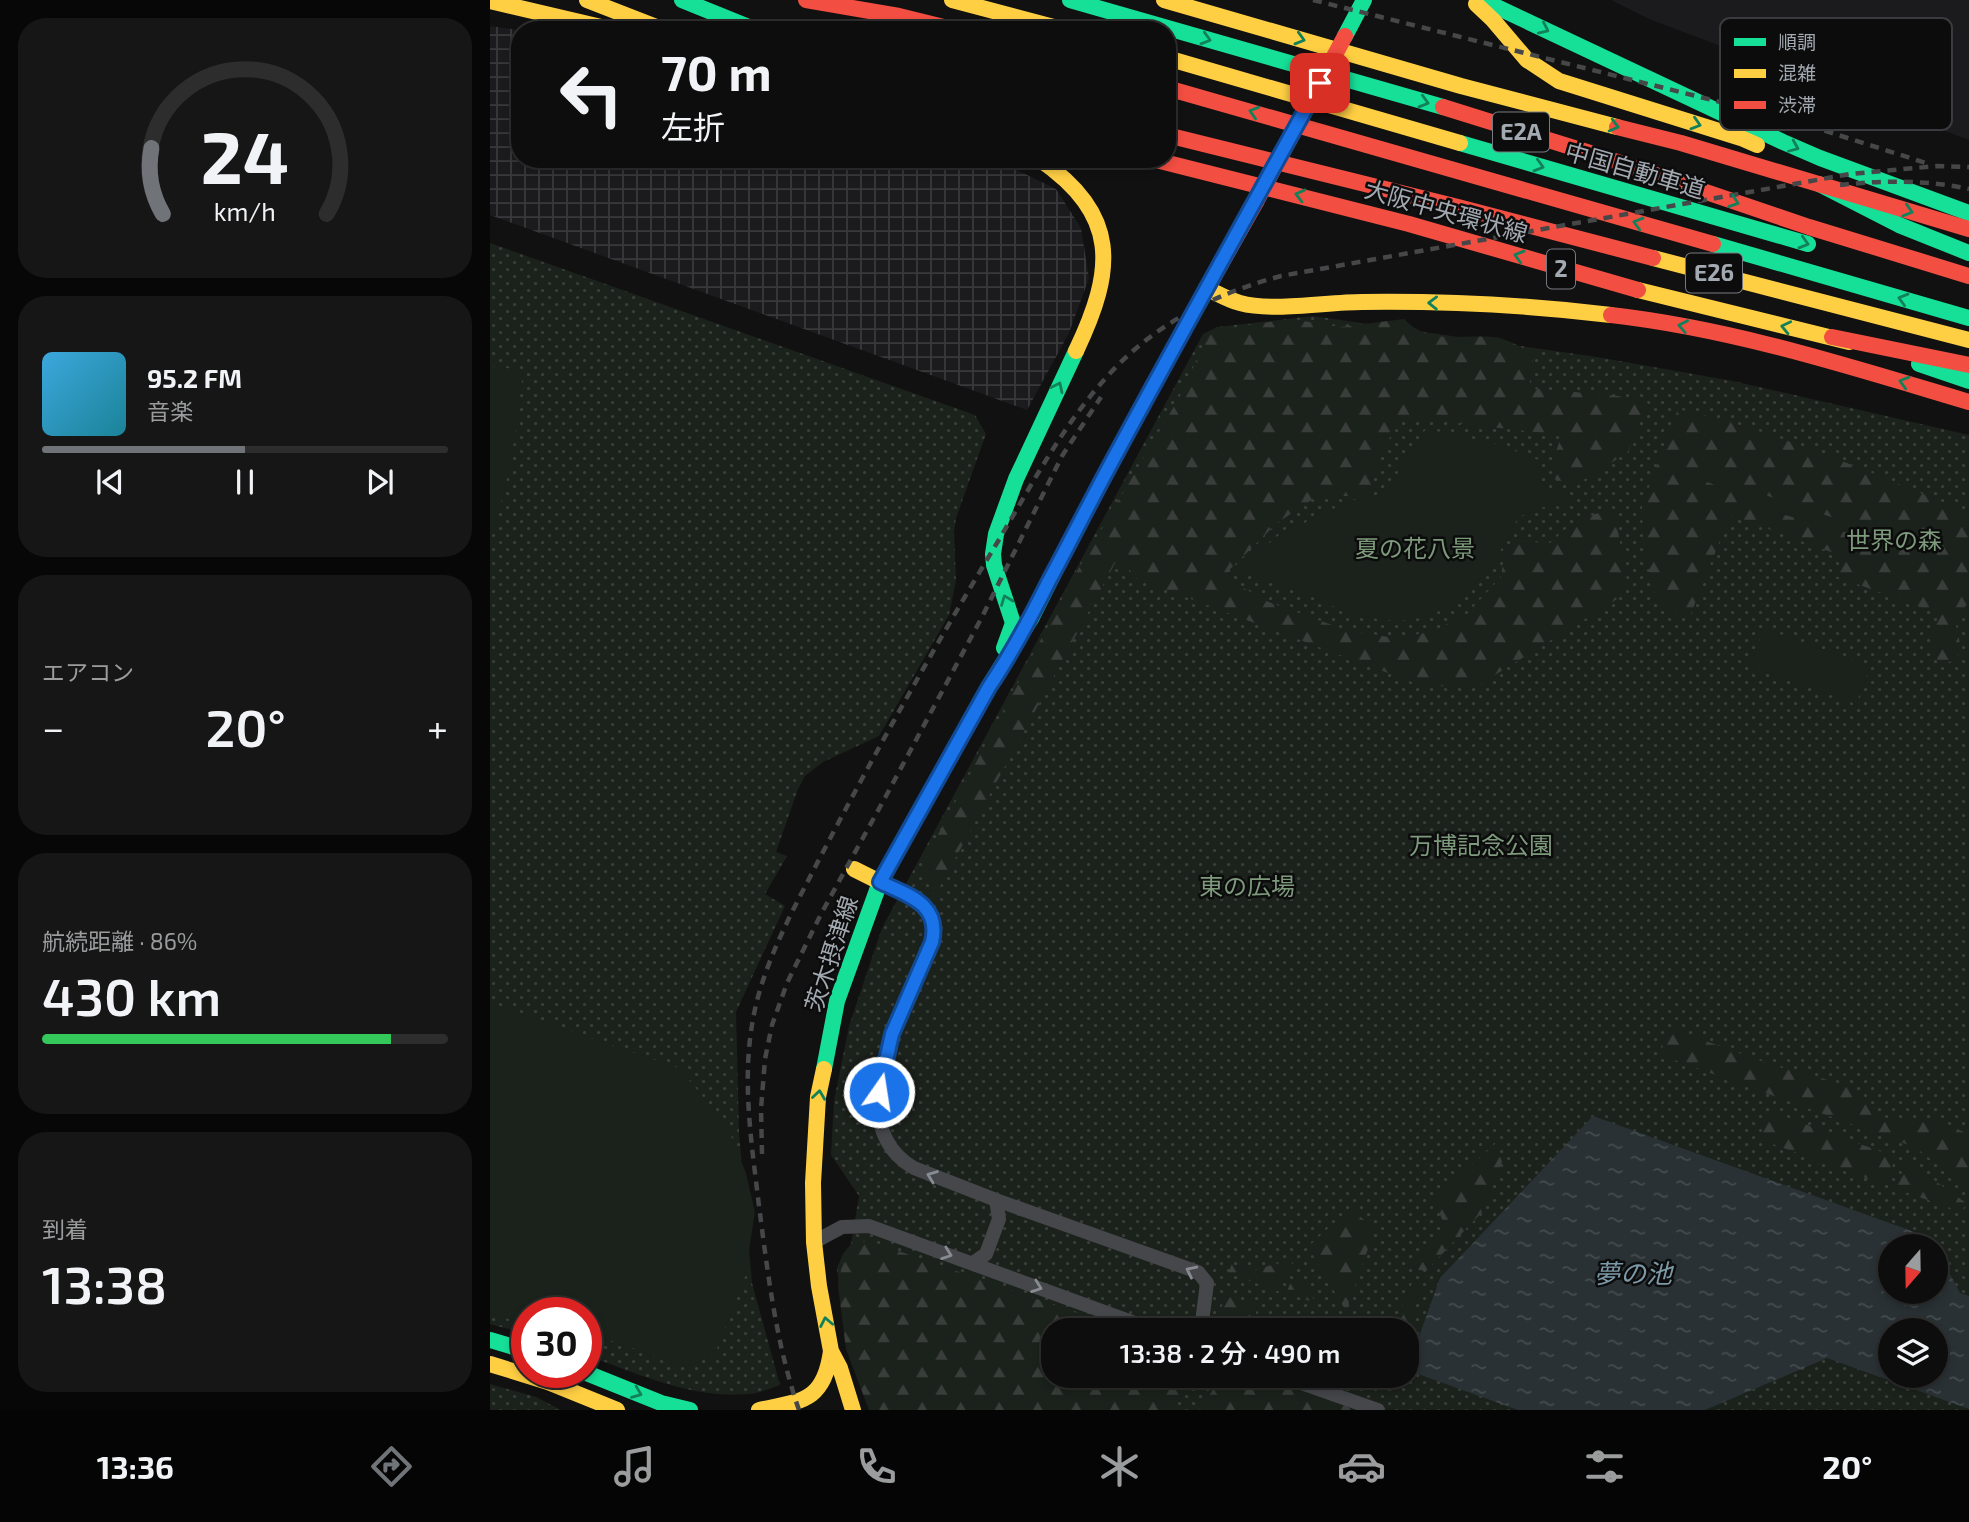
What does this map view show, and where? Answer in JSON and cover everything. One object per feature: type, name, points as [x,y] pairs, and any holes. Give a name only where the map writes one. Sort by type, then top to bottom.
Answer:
[{"type":"main road","points":[[587,0],[641,21]]},
{"type":"main road","points":[[682,0],[734,21]]},
{"type":"main road","points":[[806,0],[919,21]]},
{"type":"main road","points":[[952,0],[1032,21]]},
{"type":"main road","name":"E2A","points":[[1070,0],[1143,21]]},
{"type":"main road","points":[[1164,0],[1461,86],[1681,143],[1969,229]]},
{"type":"main road","points":[[1472,0],[1520,53],[1559,82],[1764,147],[1819,184],[1899,225],[1969,253]]},
{"type":"main road","points":[[1482,0],[1720,112]]},
{"type":"main road","points":[[490,1],[576,21]]},
{"type":"main road","name":"茨木摂津線","points":[[853,1410],[840,1368],[831,1351],[819,1286],[814,1242],[813,1183],[818,1097],[837,1001],[880,882],[989,687],[1025,629],[1100,484],[1364,1]]},
{"type":"main road","name":"E2A","points":[[1176,31],[1459,112],[1809,227],[1969,276]]},
{"type":"main road","name":"中国自動車道","points":[[1176,61],[1822,248]]},
{"type":"main road","name":"中国自動車道","points":[[1176,91],[1969,318]]},
{"type":"main road","points":[[1758,130],[1858,172],[1969,212]]},
{"type":"main road","name":"E26","points":[[1176,137],[1458,206],[1969,340]]},
{"type":"main road","name":"大阪中央環状線","points":[[1176,165],[1398,220],[1662,297],[1832,337],[1969,380]]},
{"type":"main road","points":[[989,687],[1013,623],[994,565],[996,534],[1016,479],[1100,298],[1103,277],[1103,242],[1098,224],[1090,208],[1066,178],[1052,168]]},
{"type":"main road","points":[[1875,264],[1969,290]]},
{"type":"main road","points":[[1206,288],[1238,303],[1259,307],[1361,302],[1471,304],[1564,309],[1623,316],[1745,338],[1799,351],[1969,402]]},
{"type":"main road","points":[[1832,337],[1969,365]]},
{"type":"main road","points":[[854,869],[880,882]]},
{"type":"main road","points":[[490,1340],[511,1346]]},
{"type":"main road","points":[[759,1410],[795,1403],[810,1397],[826,1380],[831,1351]]},
{"type":"main road","points":[[490,1364],[548,1382],[617,1410]]},
{"type":"main road","points":[[602,1379],[661,1403],[691,1410]]},
{"type":"street","points":[[880,882],[920,902],[926,908],[934,930],[932,942],[892,1034],[877,1100],[883,1134],[892,1151],[914,1168],[1198,1272],[1207,1283],[1202,1318]]},
{"type":"street","points":[[973,1263],[986,1254],[999,1219],[996,1200]]},
{"type":"street","points":[[814,1242],[842,1227],[869,1226],[1122,1318]]},
{"type":"street","points":[[1315,1388],[1378,1410]]},
{"type":"shaded area","points":[[1611,0],[1969,0],[1969,140],[1943,130],[1952,130],[1952,18],[1720,18],[1720,46],[1649,19]]},
{"type":"shaded area","points":[[490,26],[511,29],[511,168],[1013,168],[1056,189],[1081,228],[1089,278],[1069,333],[1027,410],[490,215]]},
{"type":"green space","points":[[490,243],[975,415],[986,434],[956,518],[956,580],[949,615],[879,736],[823,762],[805,776],[798,789],[776,852],[787,856],[765,894],[785,906],[736,1012],[739,1132],[752,1283],[780,1385],[749,1394],[707,1393],[666,1384],[602,1361],[602,1297],[511,1297],[511,1330],[490,1324]]},
{"type":"green space","name":"万博記念公園","points":[[1313,316],[1597,357],[1733,381],[1969,435],[1969,1410],[874,1410],[841,1306],[837,1268],[851,1244],[859,1196],[831,1155],[834,1101],[849,1026],[882,928],[1203,334],[1217,327]]},
{"type":"green space","points":[[1291,319],[1340,327],[1404,319],[1424,333],[1435,336],[1498,338],[1534,354],[1529,388],[1618,396],[1648,403],[1628,452],[1588,478],[1572,484],[1554,479],[1552,462],[1562,435],[1404,417],[1384,446],[1368,497],[1319,495],[1277,523],[1223,576],[1266,601],[1343,629],[1394,638],[1431,632],[1466,615],[1501,577],[1505,548],[1517,541],[1550,543],[1577,519],[1614,509],[1627,581],[1622,596],[1474,688],[1420,685],[1135,578],[1129,569],[1115,563],[935,896],[924,876],[922,865],[1077,571],[1183,391],[1209,331]]},
{"type":"green space","points":[[490,366],[523,370],[508,475],[490,537]]},
{"type":"green space","name":"世界の森","points":[[1678,409],[1789,441],[1969,513],[1969,601],[1955,621],[1961,648],[1955,661],[1941,663],[1927,650],[1939,614],[1835,576],[1842,556],[1730,515],[1690,616],[1682,617],[1665,608],[1653,590],[1643,538],[1642,506]]},
{"type":"green space","name":"夏の花八景","points":[[1426,429],[1497,444],[1541,461],[1539,481],[1573,496],[1568,505],[1544,507],[1518,517],[1496,557],[1467,592],[1430,615],[1408,620],[1384,620],[1352,613],[1237,570],[1291,525],[1304,524],[1318,512],[1336,508],[1352,500],[1371,499],[1394,483],[1402,462]]},
{"type":"green space","points":[[1709,469],[1756,492],[1831,517],[1884,528],[1892,537],[1893,548],[1886,550],[1852,534],[1785,515],[1696,479],[1693,475]]},
{"type":"green space","points":[[1764,628],[1870,667],[1856,704],[1750,666]]},
{"type":"green space","points":[[490,1004],[679,1068],[727,1126],[746,1173],[755,1212],[745,1277],[715,1354],[687,1367],[602,1338],[602,1297],[511,1297],[511,1320],[490,1312]]},
{"type":"green space","points":[[1678,1031],[1778,1067],[1848,1087],[1870,1102],[1881,1116],[1895,1121],[1923,1119],[1950,1125],[1969,1135],[1969,1188],[1920,1151],[1906,1144],[1666,1057],[1662,1047],[1664,1039],[1668,1032]]},
{"type":"green space","points":[[1769,1111],[1896,1157],[1885,1185],[1759,1139]]},
{"type":"green space","points":[[1498,1141],[1502,1162],[1484,1210],[1426,1271],[1414,1269],[1419,1251],[1445,1226],[1434,1201]]},
{"type":"green space","points":[[1906,1160],[1966,1203],[1962,1212],[1896,1189]]},
{"type":"green space","points":[[1350,1208],[1375,1229],[1346,1311],[1308,1247]]},
{"type":"green space","points":[[867,1240],[1091,1318],[1041,1318],[1041,1388],[1182,1388],[1176,1410],[869,1410],[846,1349],[838,1286],[843,1260],[854,1248]]},
{"type":"green space","points":[[1290,1260],[1295,1268],[1284,1280],[1280,1292],[1228,1273],[1232,1264],[1251,1271]]},
{"type":"green space","points":[[1299,1274],[1316,1303],[1286,1293]]},
{"type":"green space","points":[[1412,1283],[1422,1287],[1411,1318],[1397,1318]]},
{"type":"green space","points":[[1224,1294],[1259,1307],[1256,1318],[1220,1318]]},
{"type":"green space","points":[[490,1384],[536,1397],[561,1410],[490,1410]]},
{"type":"green space","points":[[1214,1388],[1295,1388],[1357,1410],[1200,1410]]},
{"type":"water","name":"夢の池","points":[[1593,1116],[1920,1234],[1878,1234],[1878,1304],[1948,1304],[1948,1270],[1960,1293],[1969,1296],[1969,1409],[1911,1388],[1948,1388],[1948,1318],[1878,1318],[1878,1376],[1827,1358],[1705,1410],[1518,1410],[1419,1374],[1419,1337],[1440,1278]]},
{"type":"railway","points":[[1313,0],[1720,102]]},
{"type":"railway","points":[[1822,130],[1929,164]]},
{"type":"railway","points":[[799,1410],[784,1360],[774,1309],[749,1116],[749,1048],[762,982],[785,927],[815,867],[943,634],[1053,449],[1084,405],[1119,364],[1155,334],[1194,309],[1237,290],[1281,276],[1850,174],[1937,166],[1969,167]]},
{"type":"railway","points":[[1840,185],[1905,182],[1969,189]]},
{"type":"railway","points":[[762,1154],[761,1109],[765,1059],[772,1025],[787,983],[821,914],[982,617],[1062,456],[1101,397]]},
{"type":"traffic: fast","points":[[682,0],[734,21]]},
{"type":"traffic: fast","points":[[1070,0],[1143,21]]},
{"type":"traffic: fast","points":[[1345,36],[1364,0]]},
{"type":"traffic: fast","points":[[1482,0],[1720,112]]},
{"type":"traffic: fast","points":[[1176,30],[1443,107]]},
{"type":"traffic: fast","points":[[1758,130],[1820,158],[1969,213]]},
{"type":"traffic: fast","points":[[1460,143],[1808,244]]},
{"type":"traffic: fast","points":[[1819,184],[1899,225],[1969,253]]},
{"type":"traffic: fast","points":[[1713,244],[1969,318]]},
{"type":"traffic: fast","points":[[1004,648],[1013,623],[994,565],[996,534],[1016,479],[1076,351]]},
{"type":"traffic: fast","points":[[1919,364],[1969,381]]},
{"type":"traffic: fast","points":[[824,1069],[837,1001],[880,882],[989,686],[1032,617],[1064,553]]},
{"type":"traffic: fast","points":[[490,1340],[511,1346]]},
{"type":"traffic: fast","points":[[602,1379],[661,1403],[690,1410]]},
{"type":"traffic: slow","points":[[587,0],[641,21]]},
{"type":"traffic: slow","points":[[952,0],[1031,21]]},
{"type":"traffic: slow","points":[[1164,0],[1461,86],[1617,127]]},
{"type":"traffic: slow","points":[[490,1],[576,21]]},
{"type":"traffic: slow","points":[[1476,4],[1527,60],[1559,81],[1757,145]]},
{"type":"traffic: slow","points":[[1176,61],[1460,143]]},
{"type":"traffic: slow","points":[[1050,168],[1084,201],[1097,223],[1102,245],[1103,269],[1098,294],[1076,351]]},
{"type":"traffic: slow","points":[[1653,258],[1969,340]]},
{"type":"traffic: slow","points":[[1206,288],[1236,302],[1253,306],[1424,302],[1518,306],[1611,315]]},
{"type":"traffic: slow","points":[[1638,290],[1849,342]]},
{"type":"traffic: slow","points":[[854,869],[880,882]]},
{"type":"traffic: slow","points":[[824,1069],[818,1097],[813,1183],[814,1242],[831,1351],[840,1368],[853,1410]]},
{"type":"traffic: slow","points":[[759,1410],[799,1401],[809,1396],[823,1380],[831,1351]]},
{"type":"traffic: slow","points":[[490,1364],[548,1382],[617,1410]]},
{"type":"traffic: jam","points":[[806,0],[919,21]]},
{"type":"traffic: jam","points":[[1256,202],[1345,36]]},
{"type":"traffic: jam","points":[[1176,91],[1713,244]]},
{"type":"traffic: jam","points":[[1443,107],[1603,157],[1809,227],[1969,276]]},
{"type":"traffic: jam","points":[[1617,127],[1681,143],[1969,229]]},
{"type":"traffic: jam","points":[[1176,137],[1653,258]]},
{"type":"traffic: jam","points":[[1176,165],[1409,224],[1638,290]]},
{"type":"traffic: jam","points":[[1064,553],[1153,385],[1256,202]]},
{"type":"traffic: jam","points":[[1611,315],[1747,339],[1969,402]]},
{"type":"traffic: jam","points":[[1832,337],[1969,365]]},
{"type":"route","points":[[879,1092],[892,1034],[932,942],[934,930],[932,920],[920,902],[880,882],[989,687],[1025,629],[1093,496],[1320,83]]},
{"type":"park label","name":"東の広場","points":[[1247,887]]}]
